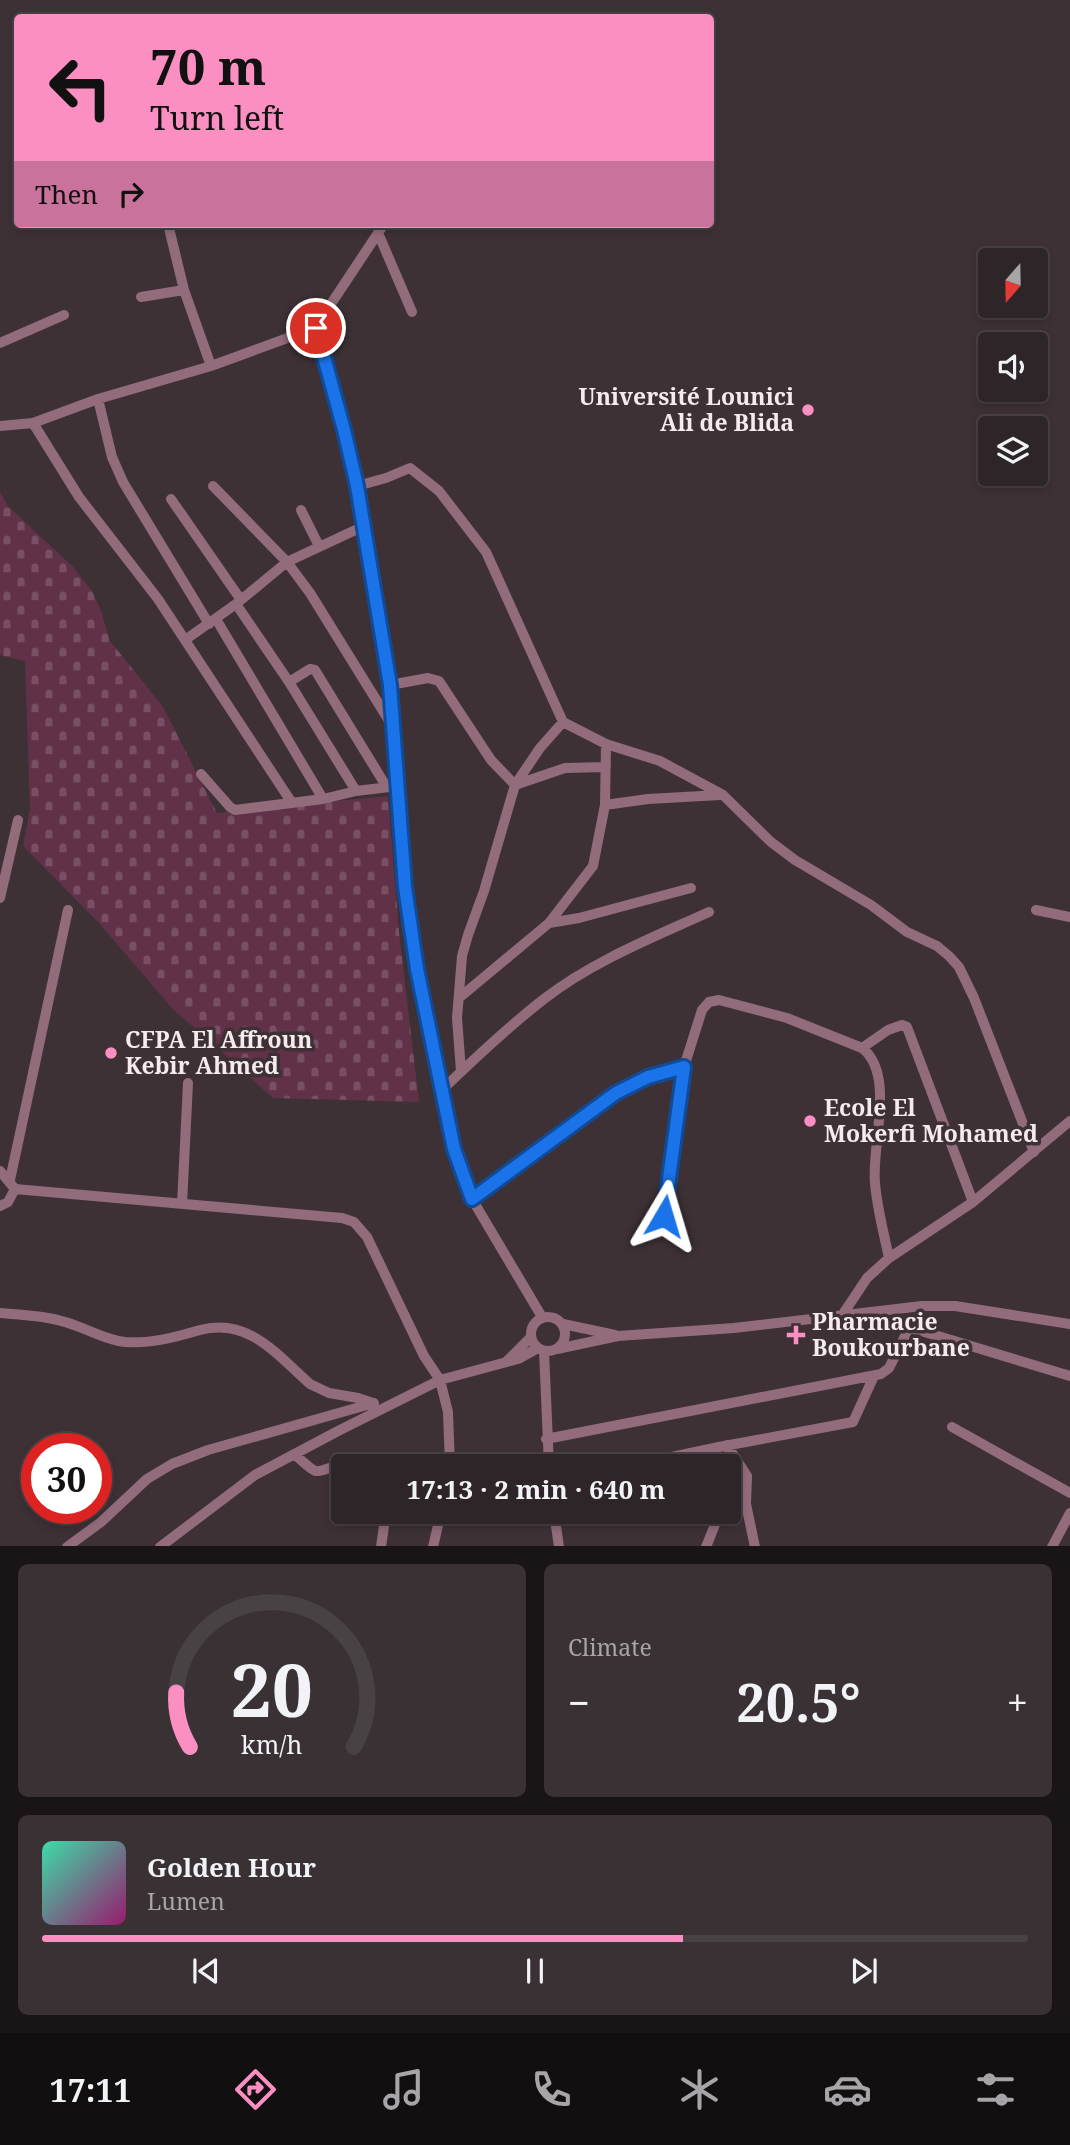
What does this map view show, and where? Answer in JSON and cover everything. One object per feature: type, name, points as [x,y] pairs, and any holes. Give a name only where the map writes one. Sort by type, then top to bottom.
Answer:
[{"type":"street","points":[[169,228],[184,290],[211,366]]},
{"type":"street","points":[[381,229],[412,312]]},
{"type":"street","points":[[0,426],[33,423],[98,398],[211,366],[316,328],[381,229]]},
{"type":"street","points":[[141,297],[184,290]]},
{"type":"street","points":[[0,343],[64,315]]},
{"type":"street","points":[[316,328],[344,430],[364,526],[390,685],[405,887],[417,969],[454,1149],[472,1199],[542,1317]]},
{"type":"street","points":[[98,398],[112,457],[123,482],[323,799]]},
{"type":"street","points":[[33,423],[79,497],[158,599],[186,640],[292,803]]},
{"type":"street","points":[[357,486],[410,468],[431,484],[451,505],[486,552],[563,722],[606,744],[660,761],[723,795],[771,842],[795,860],[872,905],[907,932],[937,946],[958,967],[974,998],[1034,1152]]},
{"type":"street","points":[[214,486],[287,562],[310,593],[395,730]]},
{"type":"street","points":[[171,499],[239,602],[356,791]]},
{"type":"street","points":[[301,510],[319,546]]},
{"type":"street","points":[[186,640],[239,602],[287,562],[364,526]]},
{"type":"street","points":[[289,682],[310,669],[315,670],[386,786]]},
{"type":"street","points":[[390,685],[428,678],[439,681],[491,760],[515,785]]},
{"type":"street","points":[[461,1071],[457,1018],[462,956],[515,785],[540,748],[563,722]]},
{"type":"street","points":[[459,998],[549,923],[593,866],[605,806],[606,744]]},
{"type":"street","points":[[515,785],[565,768],[606,767]]},
{"type":"street","points":[[201,774],[235,810],[398,786]]},
{"type":"street","points":[[605,806],[648,799],[723,795]]},
{"type":"street","points":[[0,898],[18,820]]},
{"type":"street","points":[[549,923],[579,918],[691,888]]},
{"type":"street","points":[[0,1206],[8,1202],[13,1184],[68,910]]},
{"type":"street","points":[[1036,910],[1070,917]]},
{"type":"street","points":[[441,1091],[545,998],[627,950],[709,912]]},
{"type":"street","points":[[664,1216],[684,1067],[702,1010],[709,1002],[719,1000],[787,1018],[862,1048],[872,1056],[880,1097],[875,1182],[889,1258]]},
{"type":"street","points":[[862,1048],[888,1030],[902,1025],[907,1027],[973,1202]]},
{"type":"street","points":[[472,1199],[616,1093],[648,1077],[684,1067]]},
{"type":"street","points":[[182,1204],[188,1083]]},
{"type":"street","points":[[842,1314],[867,1278],[889,1258],[973,1202],[1070,1121]]},
{"type":"street","points":[[0,1171],[13,1184],[182,1204],[342,1218],[354,1222],[367,1237],[424,1356],[440,1380],[448,1412],[450,1454]]},
{"type":"street","points":[[160,1546],[256,1475],[411,1393],[440,1380],[505,1364],[541,1350],[618,1336],[734,1328],[922,1306],[955,1306],[1070,1324]]},
{"type":"street","points":[[859,1312],[1070,1376]]},
{"type":"street","points":[[0,1313],[56,1319],[104,1338],[125,1342],[179,1337],[214,1329],[240,1331],[260,1339],[319,1389],[373,1403]]},
{"type":"street","points":[[505,1364],[531,1337],[533,1325],[542,1317],[550,1316],[563,1324],[618,1336]]},
{"type":"street","points":[[557,1349],[565,1338],[563,1324]]},
{"type":"street","points":[[546,1439],[881,1374],[889,1368],[909,1328]]},
{"type":"street","points":[[531,1337],[541,1350],[548,1454]]},
{"type":"street","points":[[685,1454],[853,1422],[874,1376]]},
{"type":"street","points":[[67,1546],[101,1522],[147,1479],[172,1464],[208,1450],[411,1393]]},
{"type":"street","points":[[952,1427],[1070,1493]]},
{"type":"street","points":[[727,1445],[729,1454]]},
{"type":"street","points":[[727,1445],[747,1476],[746,1504],[755,1546]]},
{"type":"street","points":[[294,1454],[316,1473],[331,1468]]},
{"type":"street","points":[[1052,1546],[1070,1513]]},
{"type":"street","points":[[382,1546],[383,1524]]},
{"type":"street","points":[[433,1546],[438,1524]]},
{"type":"street","points":[[555,1524],[558,1546]]},
{"type":"street","points":[[706,1546],[715,1524]]},
{"type":"green space","points":[[0,492],[8,506],[73,567],[92,591],[110,641],[163,707],[217,813],[388,796],[399,932],[419,1102],[273,1098],[172,1008],[99,923],[23,846],[30,809],[25,661],[0,655]]},
{"type":"place","name":"Université Lounici Ali de Blida","points":[[808,410]]},
{"type":"place","name":"CFPA El Affroun Kebir Ahmed","points":[[111,1053]]},
{"type":"place","name":"Ecole El Mokerfi Mohamed","points":[[810,1121]]},
{"type":"place","name":"Pharmacie Boukourbane","points":[[796,1335]]},
{"type":"route","points":[[316,328],[357,486],[390,685],[405,887],[417,969],[454,1149],[472,1199],[616,1093],[648,1077],[684,1067],[664,1216]]}]
